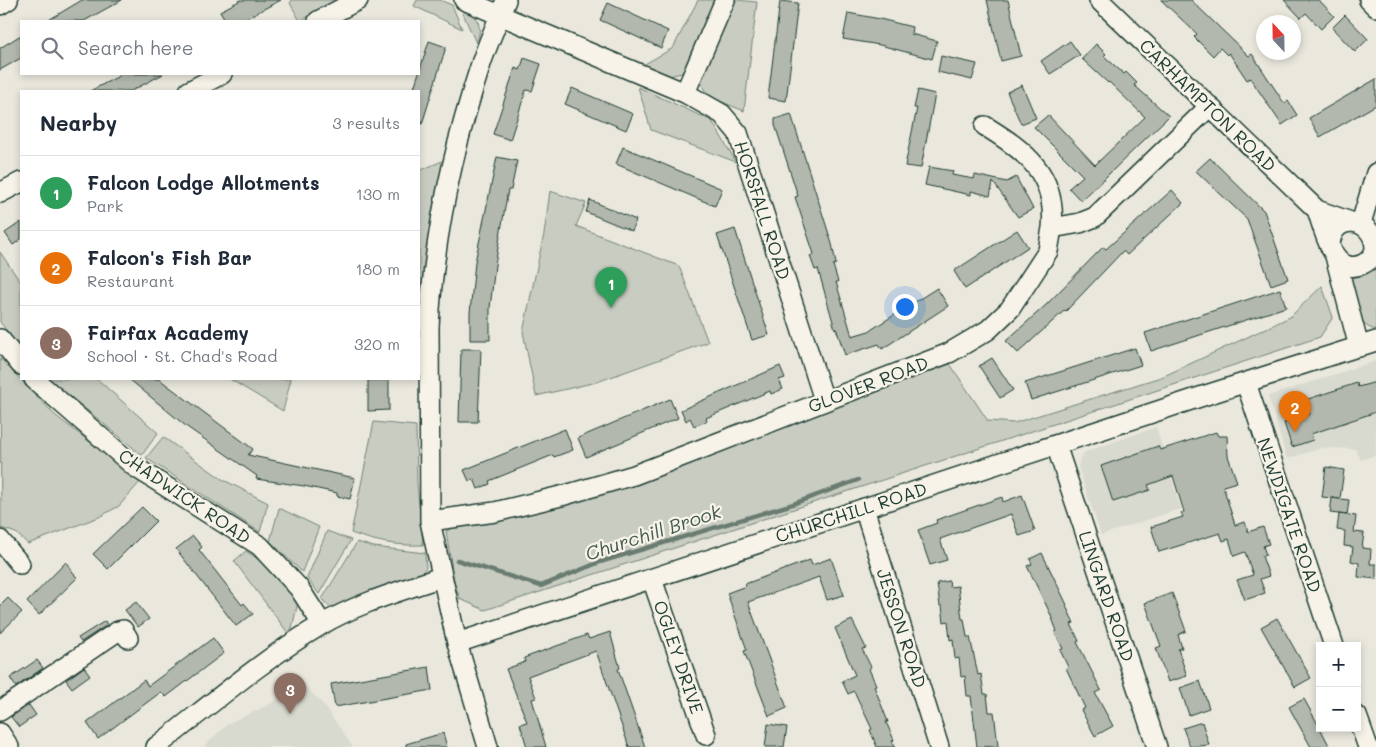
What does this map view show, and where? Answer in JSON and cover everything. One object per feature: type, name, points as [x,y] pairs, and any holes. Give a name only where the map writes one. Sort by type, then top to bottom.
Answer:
[{"type":"street","points":[[0,5],[8,0]]},
{"type":"street","points":[[320,20],[358,0]]},
{"type":"street","points":[[464,0],[504,7],[480,67],[456,155],[432,288],[429,327],[430,521],[457,643],[488,747]]},
{"type":"street","points":[[685,93],[725,0]]},
{"type":"street","name":"CARHAMPTON ROAD","points":[[1099,0],[1316,210],[1368,344]]},
{"type":"street","points":[[1370,0],[1376,7]]},
{"type":"street","name":"HORSFALL ROAD","points":[[504,7],[685,93],[722,114],[738,133],[824,400]]},
{"type":"street","points":[[191,90],[220,75]]},
{"type":"street","points":[[1052,228],[1080,223],[1095,217],[1210,106]]},
{"type":"street","name":"GLOVER ROAD","points":[[430,521],[495,512],[566,496],[634,475],[706,449],[824,400],[949,353],[988,330],[1010,309],[1048,251],[1054,211],[1039,168],[1014,144],[985,126]]},
{"type":"street","points":[[1356,223],[1376,173]]},
{"type":"street","points":[[0,193],[20,183]]},
{"type":"street","name":"CARHAMPTON ROAD","points":[[1316,210],[1356,223]]},
{"type":"street","points":[[1356,223],[1370,229],[1375,239],[1374,251],[1364,264],[1348,266],[1332,251],[1335,230],[1342,225],[1356,223]]},
{"type":"street","points":[[0,339],[20,364]]},
{"type":"street","name":"CHURCHILL ROAD","points":[[457,643],[1368,344]]},
{"type":"street","name":"CHADWICK ROAD","points":[[35,380],[135,467],[260,546],[299,588],[322,624]]},
{"type":"street","name":"NEWDIGATE ROAD","points":[[1246,383],[1333,642]]},
{"type":"street","name":"LINGARD ROAD","points":[[1056,445],[1157,747]]},
{"type":"street","name":"JESSON ROAD","points":[[864,508],[940,747]]},
{"type":"street","points":[[0,540],[10,561]]},
{"type":"street","points":[[156,747],[268,659],[322,624],[379,598],[441,577]]},
{"type":"street","name":"OGLEY DRIVE","points":[[652,579],[706,735]]},
{"type":"street","points":[[0,711],[118,631],[122,630],[128,638]]},
{"type":"street","points":[[1361,727],[1368,747]]},
{"type":"street","points":[[0,733],[9,747]]},
{"type":"shaded area","points":[[292,0],[340,0],[302,20],[299,20],[290,3]]},
{"type":"shaded area","points":[[417,0],[440,0],[452,5],[462,29],[414,6]]},
{"type":"shaded area","points":[[698,0],[714,0],[682,73],[669,76],[643,65],[673,48]]},
{"type":"shaded area","points":[[736,0],[757,2],[744,111],[708,96],[700,82]]},
{"type":"shaded area","points":[[461,9],[472,15],[478,22],[479,31],[476,43]]},
{"type":"shaded area","points":[[638,87],[712,121],[736,162],[651,130]]},
{"type":"shaded area","points":[[456,155],[429,327],[420,319],[420,171]]},
{"type":"shaded area","points":[[550,191],[586,203],[576,226],[679,266],[708,342],[597,382],[536,396],[523,332],[544,234]]},
{"type":"shaded area","points":[[0,252],[20,282],[20,342],[17,344],[0,322]]},
{"type":"shaded area","points":[[1376,269],[1376,330],[1369,328],[1359,318],[1348,282],[1352,278]]},
{"type":"shaded area","points":[[1322,286],[1333,317],[1320,337],[485,610],[460,599],[454,581],[446,531],[457,526],[832,405],[950,364],[988,421],[1014,423],[1164,376],[1290,317]]},
{"type":"shaded area","points":[[0,358],[56,416],[141,481],[119,506],[99,517],[28,544],[16,533],[1,528]]},
{"type":"shaded area","points":[[1376,361],[1376,455],[1361,460],[1355,449],[1322,448],[1287,459],[1268,396]]},
{"type":"shaded area","points":[[50,380],[98,380],[158,433],[142,455]]},
{"type":"shaded area","points":[[232,380],[291,380],[283,411]]},
{"type":"shaded area","points":[[374,422],[416,426],[417,483],[423,545],[387,543],[351,533]]},
{"type":"shaded area","points":[[1156,427],[1181,509],[1101,535],[1078,467],[1080,458],[1085,452]]},
{"type":"shaded area","points":[[163,437],[222,479],[268,503],[260,532],[146,458]]},
{"type":"shaded area","points":[[279,508],[319,527],[302,572],[270,541]]},
{"type":"shaded area","points":[[327,531],[351,540],[319,594],[307,578]]},
{"type":"shaded area","points":[[357,542],[374,547],[425,553],[426,568],[420,576],[334,607],[328,606],[322,599]]},
{"type":"shaded area","points":[[246,551],[268,566],[298,602],[292,628],[288,633],[234,561]]},
{"type":"shaded area","points":[[303,684],[323,704],[353,747],[203,747],[229,723],[268,705]]},
{"type":"building","points":[[82,0],[122,0],[86,20],[49,20]]},
{"type":"building","points":[[241,0],[281,0],[243,20],[225,20],[220,11]]},
{"type":"building","points":[[987,0],[1008,0],[1021,56],[1001,61]]},
{"type":"building","points":[[1161,0],[1191,0],[1249,56],[1252,54],[1284,103],[1288,101],[1297,115],[1282,125],[1250,78],[1247,80],[1229,53],[1227,55],[1220,48],[1213,56],[1194,37],[1197,34]]},
{"type":"building","points":[[1284,0],[1319,0],[1334,16],[1321,29],[1306,13],[1301,18],[1301,15],[1298,15]]},
{"type":"building","points":[[780,1],[798,3],[786,101],[768,98]]},
{"type":"building","points":[[608,3],[668,31],[661,48],[600,20]]},
{"type":"building","points":[[848,13],[912,27],[911,34],[937,41],[932,59],[880,45],[843,39]]},
{"type":"building","points":[[1345,15],[1368,39],[1355,52],[1332,28]]},
{"type":"building","points":[[20,36],[20,59],[0,70],[0,48]]},
{"type":"building","points":[[429,41],[446,47],[422,124],[420,124],[420,90],[413,90],[418,75],[420,75],[420,69]]},
{"type":"building","points":[[1070,41],[1080,55],[1050,74],[1041,61]]},
{"type":"building","points":[[1096,44],[1106,54],[1104,56],[1124,74],[1126,72],[1137,83],[1134,85],[1169,116],[1081,201],[1069,188],[1083,176],[1034,127],[1048,115],[1095,165],[1145,117],[1082,59]]},
{"type":"building","points":[[941,56],[977,64],[972,80],[938,72]]},
{"type":"building","points":[[524,58],[541,64],[532,91],[526,90],[510,140],[493,134],[515,68],[520,70]]},
{"type":"building","points":[[121,75],[161,75],[133,90],[92,90]]},
{"type":"building","points":[[1376,79],[1376,105],[1320,137],[1309,118]]},
{"type":"building","points":[[1022,85],[1036,118],[1021,124],[1007,92]]},
{"type":"building","points":[[572,88],[633,114],[626,130],[565,104]]},
{"type":"building","points":[[918,90],[935,94],[921,168],[905,166],[917,108],[914,108]]},
{"type":"building","points":[[791,114],[832,244],[836,264],[833,265],[838,282],[836,282],[852,336],[869,331],[937,288],[948,306],[882,349],[879,344],[845,355],[835,329],[818,269],[815,270],[810,256],[814,254],[795,197],[798,196],[775,125],[775,119]]},
{"type":"building","points":[[623,147],[722,189],[715,206],[616,164]]},
{"type":"building","points":[[497,157],[517,161],[511,190],[508,190],[495,265],[490,308],[490,340],[470,340],[470,313],[475,262]]},
{"type":"building","points":[[1210,158],[1264,211],[1288,279],[1271,285],[1247,219],[1196,171]]},
{"type":"building","points":[[929,167],[953,171],[952,175],[974,179],[975,175],[1007,182],[1016,177],[1033,209],[1018,217],[993,182],[990,196],[971,191],[971,195],[925,185]]},
{"type":"building","points":[[1172,190],[1183,203],[1127,255],[1123,251],[1066,311],[1018,353],[1006,341],[1046,305],[1103,247],[1106,249]]},
{"type":"building","points":[[590,200],[636,220],[632,231],[586,212]]},
{"type":"building","points":[[20,223],[20,240],[13,245],[5,233]]},
{"type":"building","points":[[735,229],[769,335],[752,340],[717,235]]},
{"type":"building","points":[[1017,230],[1028,247],[965,289],[954,271]]},
{"type":"building","points":[[1280,289],[1286,307],[1151,351],[1145,333]]},
{"type":"building","points":[[1135,348],[1141,365],[1031,400],[1025,383]]},
{"type":"building","points":[[461,349],[481,349],[478,422],[459,422]]},
{"type":"building","points":[[992,358],[1013,390],[1000,398],[979,366]]},
{"type":"building","points":[[780,366],[785,378],[779,380],[783,389],[771,394],[770,391],[706,418],[707,421],[694,426],[690,418],[686,421],[681,410]]},
{"type":"building","points":[[130,380],[160,380],[253,449],[248,455],[355,478],[350,499],[337,496],[337,493],[256,479],[257,476],[187,427]]},
{"type":"building","points":[[368,380],[389,380],[389,410],[368,411]]},
{"type":"building","points":[[1376,382],[1376,412],[1311,434],[1313,440],[1292,447],[1284,423],[1310,414],[1305,400],[1357,383],[1358,387]]},
{"type":"building","points":[[670,399],[678,418],[586,457],[578,438]]},
{"type":"building","points":[[565,429],[573,450],[554,457],[553,455],[489,481],[490,484],[478,489],[474,479],[469,481],[464,470]]},
{"type":"building","points":[[1216,432],[1218,436],[1227,436],[1228,456],[1237,482],[1223,486],[1235,525],[1245,522],[1248,532],[1263,527],[1269,544],[1263,546],[1266,555],[1262,556],[1269,576],[1260,579],[1265,593],[1245,600],[1237,580],[1253,575],[1245,552],[1234,556],[1229,539],[1223,541],[1220,533],[1159,552],[1151,527],[1183,517],[1181,513],[1184,512],[1173,476],[1148,485],[1150,490],[1113,502],[1101,466],[1158,446],[1160,450]]},
{"type":"building","points":[[1326,467],[1344,470],[1340,499],[1322,497]]},
{"type":"building","points":[[1022,495],[1035,531],[1019,536],[1011,514],[940,539],[947,560],[930,565],[918,530],[937,523],[936,520],[1002,497],[1003,502]]},
{"type":"building","points":[[1332,498],[1349,500],[1347,515],[1330,513]]},
{"type":"building","points":[[142,507],[156,521],[108,569],[93,554]]},
{"type":"building","points":[[1339,514],[1356,516],[1354,532],[1364,533],[1362,548],[1371,549],[1370,564],[1376,564],[1376,579],[1358,577],[1359,563],[1351,561],[1353,547],[1344,546],[1345,531],[1337,530]]},
{"type":"building","points":[[193,536],[202,547],[199,550],[242,605],[244,603],[253,614],[236,626],[176,549]]},
{"type":"building","points":[[1042,553],[1067,605],[1074,623],[1071,624],[1079,641],[1077,642],[1101,690],[1095,693],[1113,726],[1095,736],[1081,710],[1085,708],[1066,668],[1068,667],[1060,650],[1063,649],[1055,632],[1057,631],[1050,613],[1027,566],[1032,564],[1030,559]]},
{"type":"building","points":[[831,558],[844,595],[827,600],[819,577],[748,602],[787,708],[769,716],[744,651],[747,650],[727,593],[746,586],[745,584],[810,560],[812,565]]},
{"type":"building","points":[[66,562],[77,578],[39,615],[27,602]]},
{"type":"building","points":[[949,581],[950,587],[958,586],[962,619],[964,619],[967,637],[970,637],[978,675],[981,674],[984,694],[987,694],[989,712],[994,712],[998,746],[977,747],[971,696],[967,696],[965,676],[961,677],[959,658],[955,659],[953,639],[950,640],[948,621],[944,622],[942,606],[940,606],[937,583]]},
{"type":"building","points":[[1172,593],[1186,631],[1178,635],[1182,648],[1178,649],[1187,676],[1168,682],[1156,648],[1161,646],[1145,603]]},
{"type":"building","points":[[8,598],[22,612],[0,633],[0,606]]},
{"type":"building","points":[[136,602],[149,619],[138,627],[125,610]]},
{"type":"building","points":[[1277,618],[1311,678],[1295,687],[1261,627]]},
{"type":"building","points":[[852,620],[866,648],[862,649],[871,667],[869,669],[876,685],[874,686],[888,722],[886,722],[895,747],[877,747],[870,730],[872,729],[854,691],[848,694],[842,681],[855,675],[835,628]]},
{"type":"building","points":[[105,621],[107,625],[81,642],[78,638]]},
{"type":"building","points":[[610,632],[620,668],[618,669],[645,747],[629,747],[596,651],[528,676],[536,698],[532,699],[546,747],[527,747],[520,724],[527,722],[506,669],[525,662],[524,658],[587,635],[589,639]]},
{"type":"building","points":[[213,638],[224,653],[166,697],[161,692],[98,739],[87,723],[144,680],[148,686]]},
{"type":"building","points":[[37,660],[43,668],[16,687],[10,678]]},
{"type":"building","points":[[84,667],[90,675],[72,688],[66,680]]},
{"type":"building","points":[[429,667],[432,690],[335,707],[331,684]]},
{"type":"building","points":[[1200,681],[1209,708],[1189,715],[1180,688]]},
{"type":"building","points":[[1304,699],[1316,721],[1316,732],[1322,732],[1330,747],[1311,747],[1289,707]]},
{"type":"building","points":[[29,705],[36,715],[19,727],[11,717]]},
{"type":"building","points":[[1202,722],[1209,745],[1190,747],[1183,728]]},
{"type":"building","points":[[768,724],[787,727],[784,747],[765,747]]},
{"type":"building","points":[[443,733],[447,747],[406,747],[406,744]]},
{"type":"waterway","name":"Churchill Brook","points":[[457,560],[541,586],[600,562],[790,505],[858,480]]},
{"type":"place","name":"Falcon Lodge Allotments","points":[[611,308]]},
{"type":"place","name":"Falcon's Fish Bar","points":[[1295,432]]},
{"type":"place","name":"Fairfax Academy","points":[[290,714]]}]
